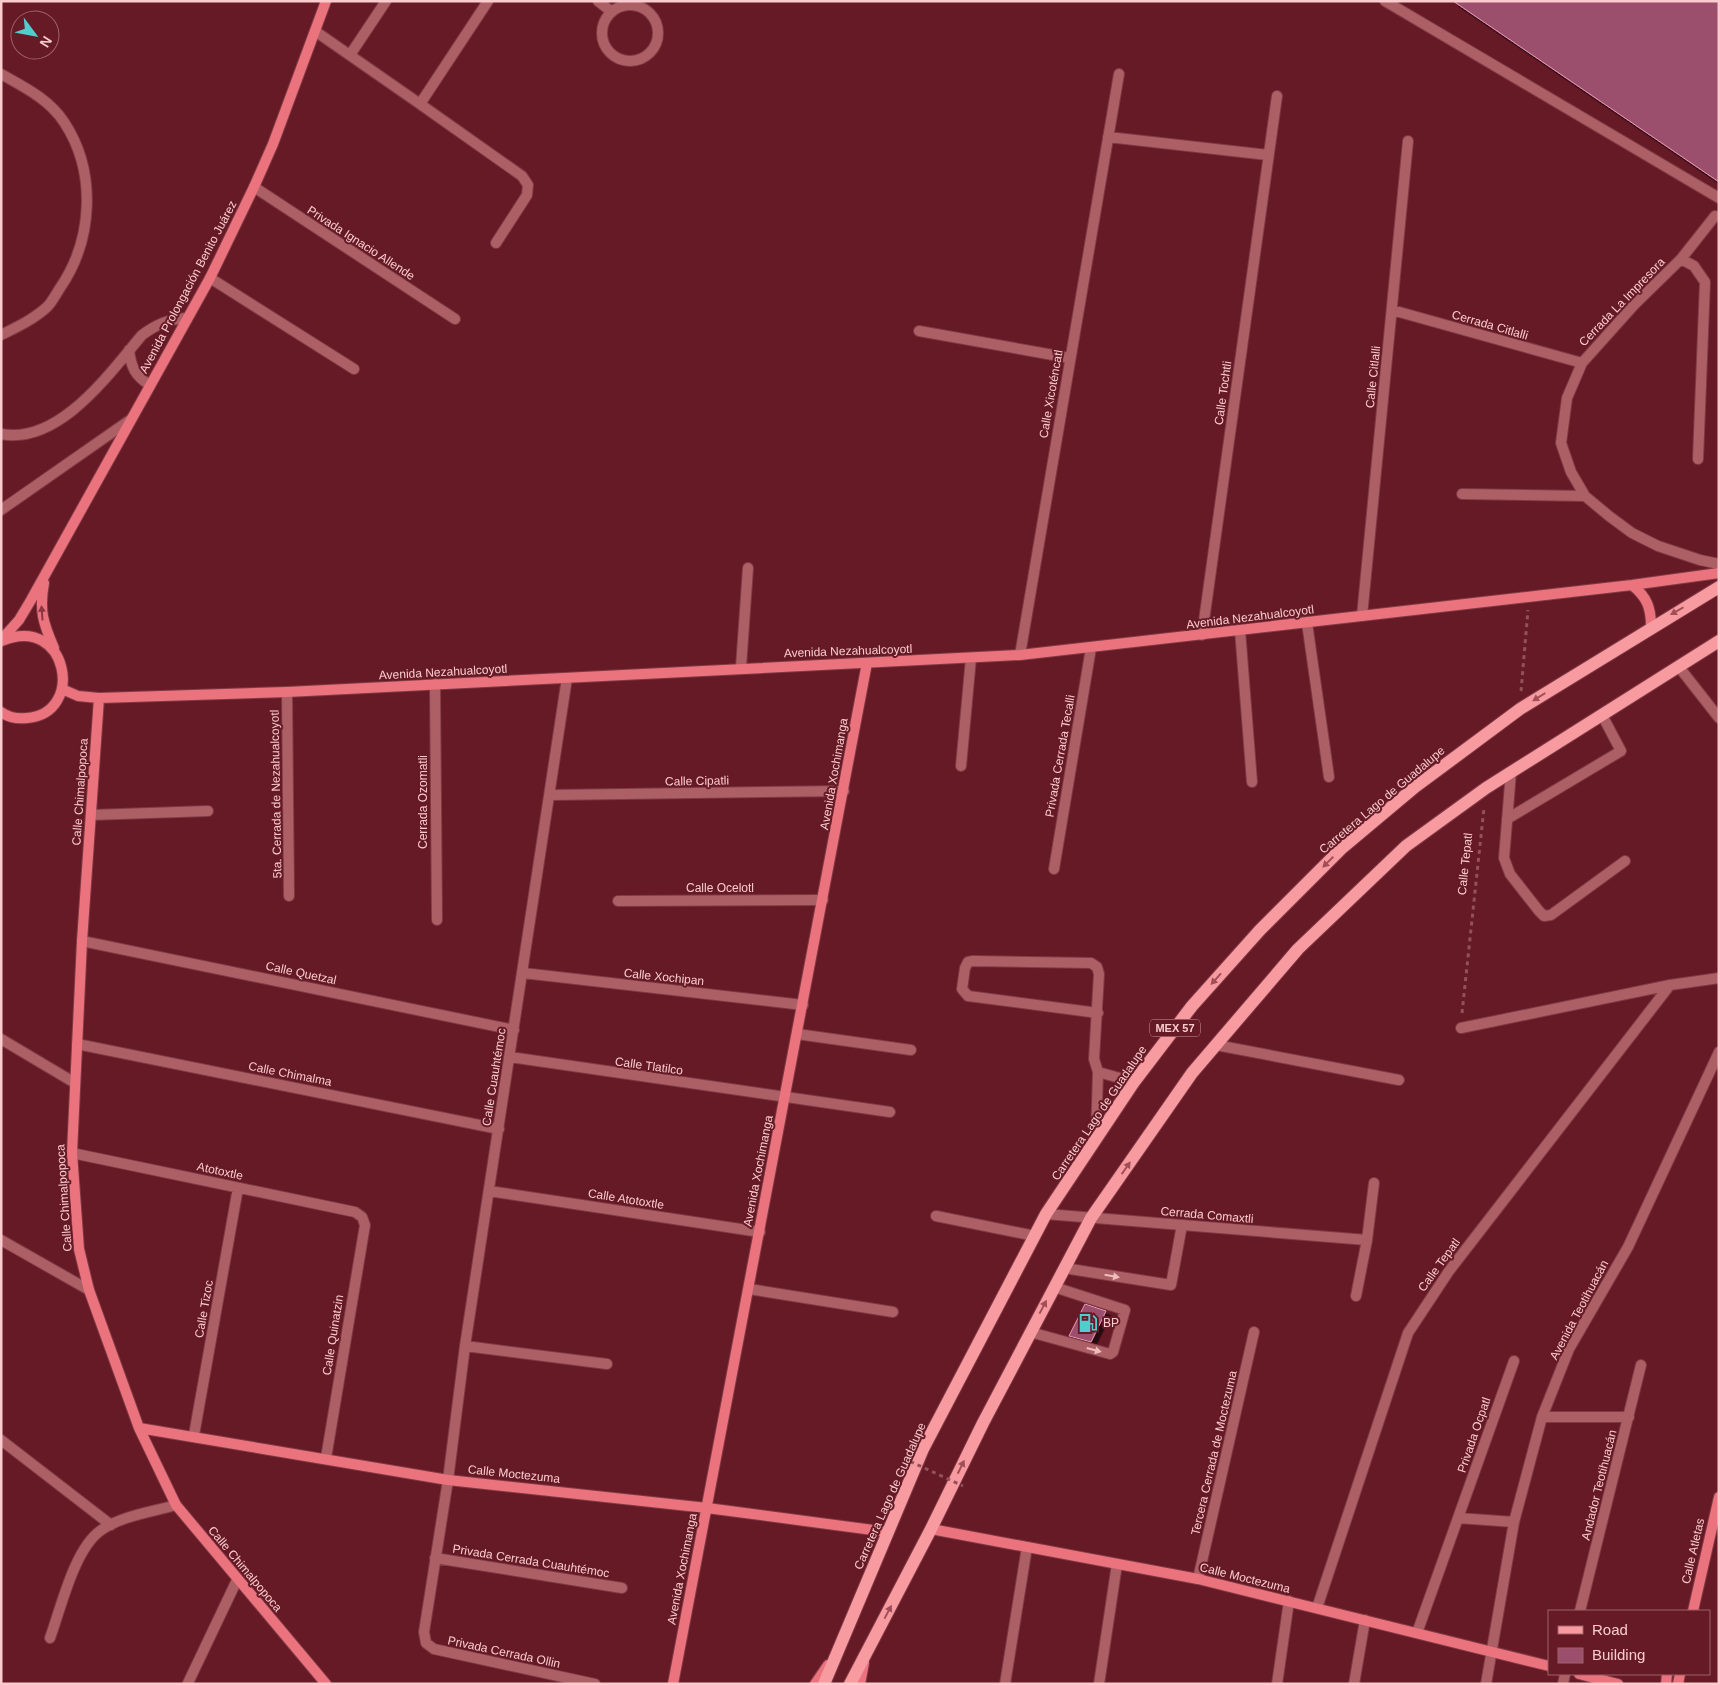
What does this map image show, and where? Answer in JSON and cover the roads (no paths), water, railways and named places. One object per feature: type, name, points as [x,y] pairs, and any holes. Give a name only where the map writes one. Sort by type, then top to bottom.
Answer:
[{"type":"main road","name":"Carretera Lago de Guadalupe","points":[[841,1646],[923,1449],[1046,1214],[1134,1082],[1192,1006],[1260,930],[1341,849],[1415,787],[1520,709],[1651,626],[1719,587]]},
{"type":"main road","name":"MEX 57","points":[[865,1656],[931,1529],[983,1423],[1090,1218],[1192,1073],[1298,949],[1398,853],[1486,788],[1719,641]]},
{"type":"main road","points":[[824,1684],[841,1646]]},
{"type":"main road","points":[[850,1684],[865,1656]]},
{"type":"street","name":"Avenida Prolongación Benito Juárez","points":[[1,641],[19,620],[210,278],[254,187],[326,1]]},
{"type":"street","points":[[350,55],[386,1]]},
{"type":"street","points":[[420,104],[488,1]]},
{"type":"street","points":[[598,1],[612,12]]},
{"type":"street","points":[[1385,1],[1719,198]]},
{"type":"street","points":[[632,5],[642,8],[651,15],[656,24],[658,35],[655,46],[648,54],[639,60],[628,61],[617,58],[609,52],[603,42],[602,31],[605,21],[612,12],[621,7],[632,5]]},
{"type":"street","points":[[315,31],[522,176],[528,185],[527,195],[496,243]]},
{"type":"street","points":[[1,74],[31,90],[50,105],[64,122],[78,150],[88,198],[79,255],[65,281],[48,306],[24,323],[1,335]]},
{"type":"street","name":"Calle Xicoténcatl","points":[[1020,655],[1119,74]]},
{"type":"street","name":"Calle Tochtli","points":[[1202,635],[1276,96]]},
{"type":"street","points":[[1108,137],[1268,155]]},
{"type":"street","name":"Calle Citlalli","points":[[1362,616],[1408,141]]},
{"type":"street","name":"Privada Ignacio Allende","points":[[254,187],[455,319]]},
{"type":"street","name":"Cerrada La Impresora","points":[[1715,216],[1681,259],[1634,305],[1582,363],[1568,398],[1560,443],[1571,472],[1585,496],[1632,533],[1658,546],[1700,560],[1719,564]]},
{"type":"street","points":[[1681,259],[1694,266],[1705,282],[1698,459]]},
{"type":"street","points":[[210,278],[354,369]]},
{"type":"street","name":"Cerrada Citlalli","points":[[1392,310],[1582,363]]},
{"type":"street","points":[[1,434],[25,436],[46,429],[77,408],[142,335],[154,326],[171,319],[187,318]]},
{"type":"street","points":[[919,331],[1070,358]]},
{"type":"street","points":[[129,350],[131,365],[138,378],[150,385]]},
{"type":"street","points":[[1,510],[130,420]]},
{"type":"street","points":[[1462,494],[1585,496]]},
{"type":"street","points":[[741,667],[748,568]]},
{"type":"street","name":"Avenida Prolongación Benito Juárez","points":[[45,572],[41,599],[42,621],[62,664],[64,676],[62,689]]},
{"type":"street","name":"Avenida Nezahualcoyotl","points":[[62,689],[78,696],[99,698],[287,692],[741,667],[1020,655],[1719,574]]},
{"type":"street","points":[[1632,585],[1648,603],[1651,626]]},
{"type":"street","points":[[1307,623],[1329,777]]},
{"type":"street","points":[[1240,630],[1252,782]]},
{"type":"street","points":[[1,641],[14,636],[29,636],[44,641],[56,652]]},
{"type":"street","name":"Privada Cerrada Tecalli","points":[[1054,869],[1091,648]]},
{"type":"street","points":[[961,766],[971,658]]},
{"type":"street","name":"Avenida Xochimanga","points":[[673,1684],[867,663]]},
{"type":"street","points":[[1679,667],[1719,718]]},
{"type":"street","name":"Calle Cuauhtémoc","points":[[448,1480],[465,1346],[551,795],[567,678]]},
{"type":"street","name":"Cerrada Ozomatli","points":[[435,684],[437,920]]},
{"type":"street","points":[[2,714],[18,719],[32,718],[45,712],[55,702],[62,689]]},
{"type":"street","name":"5ta. Cerrada de Nezahualcoyotl","points":[[287,692],[289,896]]},
{"type":"street","name":"Calle Chimalpopoca","points":[[99,698],[82,941],[72,1153],[79,1249],[88,1290],[139,1428],[176,1505],[326,1684]]},
{"type":"street","points":[[1507,819],[1621,751],[1602,715]]},
{"type":"street","points":[[1511,772],[1504,858],[1510,874],[1544,916],[1551,915],[1625,861]]},
{"type":"street","name":"Calle Cipatli","points":[[551,795],[844,791]]},
{"type":"street","points":[[91,815],[208,811]]},
{"type":"street","name":"Calle Ocelotl","points":[[618,901],[823,900]]},
{"type":"street","name":"Calle Quetzal","points":[[82,941],[514,1030]]},
{"type":"street","points":[[1096,1138],[1098,1072],[1094,1059],[1098,1013],[1099,974],[1097,967],[1091,963],[973,961],[968,962],[965,968],[962,989],[968,996],[1098,1013]]},
{"type":"street","name":"Calle Xochipan","points":[[523,973],[803,1005]]},
{"type":"street","points":[[1461,1028],[1670,985],[1719,978]]},
{"type":"street","name":"Calle Tepatl","points":[[1317,1608],[1408,1333],[1449,1271],[1670,985]]},
{"type":"street","points":[[797,1034],[912,1050]]},
{"type":"street","points":[[1,1038],[75,1083]]},
{"type":"street","name":"Calle Chimalma","points":[[77,1044],[499,1129]]},
{"type":"street","points":[[1216,1045],[1399,1080]]},
{"type":"street","name":"Avenida Teotihuacán","points":[[1486,1684],[1514,1522],[1542,1418],[1569,1349],[1628,1247],[1719,1052]]},
{"type":"street","name":"Calle Tlatilco","points":[[510,1058],[890,1112]]},
{"type":"street","points":[[1098,1072],[1134,1082]]},
{"type":"street","name":"Atotoxtle","points":[[72,1153],[355,1212],[362,1217]]},
{"type":"street","points":[[1356,1296],[1367,1240],[1374,1183]]},
{"type":"street","name":"Calle Tizoc","points":[[194,1435],[238,1188]]},
{"type":"street","name":"Calle Atotoxtle","points":[[489,1191],[760,1232]]},
{"type":"street","name":"Cerrada Comaxtli","points":[[1046,1214],[1367,1240]]},
{"type":"street","points":[[936,1216],[1035,1236]]},
{"type":"street","name":"Calle Quinatzin","points":[[326,1458],[364,1225],[362,1217]]},
{"type":"street","points":[[1064,1268],[1171,1285],[1182,1226]]},
{"type":"street","points":[[1,1240],[88,1290]]},
{"type":"street","points":[[1030,1332],[1110,1354],[1113,1352],[1125,1310],[1054,1287]]},
{"type":"street","points":[[749,1289],[893,1312]]},
{"type":"street","name":"Tercera Cerrada de Moctezuma","points":[[1198,1578],[1254,1332]]},
{"type":"street","points":[[465,1346],[607,1364]]},
{"type":"street","name":"Privada Ocpatl","points":[[1418,1633],[1514,1361]]},
{"type":"street","name":"Andador Teotihuacán","points":[[1580,1610],[1642,1365]]},
{"type":"street","points":[[1542,1418],[1629,1417]]},
{"type":"street","name":"Calle Moctezuma","points":[[139,1428],[194,1435],[448,1480],[707,1508],[888,1532]]},
{"type":"street","points":[[1,1440],[111,1525]]},
{"type":"street","name":"Privada Cerrada Ollin","points":[[448,1480],[424,1632],[426,1644],[434,1650],[595,1684]]},
{"type":"street","name":"Calle Atletas","points":[[1693,1610],[1718,1503]]},
{"type":"street","points":[[50,1638],[79,1560],[99,1532],[111,1525],[176,1505]]},
{"type":"street","points":[[1458,1518],[1514,1522]]},
{"type":"street","name":"Calle Moctezuma","points":[[931,1529],[1198,1578],[1548,1666]]},
{"type":"street","points":[[1005,1684],[1027,1546]]},
{"type":"street","name":"Privada Cerrada Cuauhtémoc","points":[[435,1558],[622,1588]]},
{"type":"street","points":[[1099,1684],[1117,1564]]},
{"type":"street","points":[[188,1683],[237,1580]]},
{"type":"street","points":[[1277,1684],[1288,1601]]},
{"type":"street","points":[[1354,1684],[1365,1620]]},
{"type":"street","name":"Carretera Lago de Guadalupe","points":[[815,1684],[841,1646]]},
{"type":"street","name":"MEX 57","points":[[860,1684],[865,1656]]},
{"type":"street","points":[[1583,1675],[1618,1684]]},
{"type":"place","name":"BP","points":[[1088,1323]]}]
